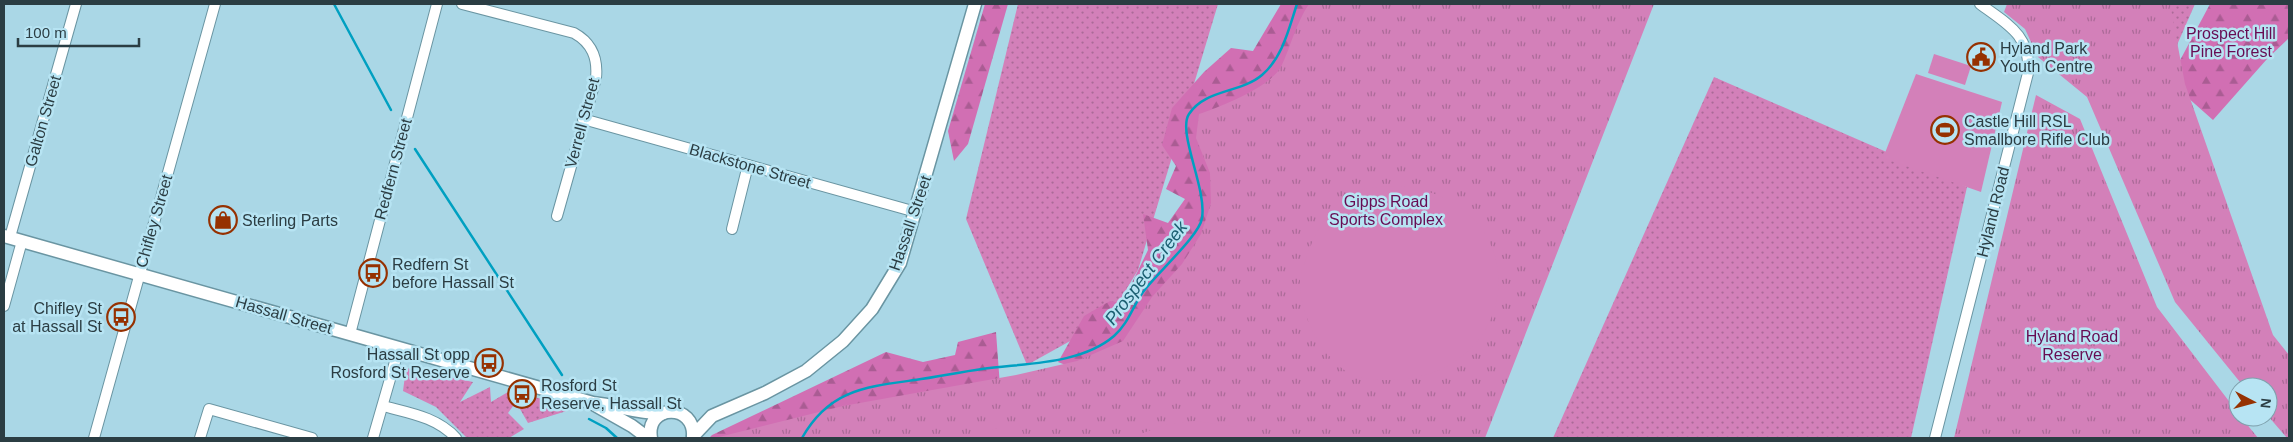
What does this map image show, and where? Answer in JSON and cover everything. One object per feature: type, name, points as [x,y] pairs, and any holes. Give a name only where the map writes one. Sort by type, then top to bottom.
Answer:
[{"type":"main road","name":"Hassall Street","points":[[12,238],[593,403],[610,404],[649,414],[671,411],[685,416],[712,416],[765,393],[806,371],[843,341],[872,309],[900,263],[975,4]]},
{"type":"main road","name":"Hassall Street","points":[[593,403],[649,438]]},
{"type":"main road","points":[[649,438],[651,425],[663,413]]},
{"type":"main road","points":[[685,416],[691,424],[693,437]]},
{"type":"main road","name":"Hassall Street","points":[[693,437],[712,416]]},
{"type":"street","name":"Galton Street","points":[[4,306],[12,238],[76,4]]},
{"type":"street","name":"Chifley Street","points":[[94,438],[215,4]]},
{"type":"street","name":"Redfern Street","points":[[350,334],[437,4]]},
{"type":"street","name":"Verrell Street","points":[[462,4],[574,34],[583,38],[592,51],[597,68],[557,216]]},
{"type":"street","name":"Hyland Road","points":[[1935,438],[2028,73],[2029,57],[2026,45],[2017,32],[1980,4]]},
{"type":"street","name":"Blackstone Street","points":[[584,119],[916,212]]},
{"type":"street","points":[[732,229],[748,165]]},
{"type":"street","points":[[373,438],[399,348]]},
{"type":"street","points":[[382,406],[434,420],[447,428],[456,438]]},
{"type":"street","points":[[200,438],[209,409],[312,438]]},
{"type":"green space","points":[[985,4],[1008,4],[968,144],[954,161],[948,131]]},
{"type":"green space","points":[[1018,4],[1218,4],[1138,270],[1108,320],[1027,365],[966,219]]},
{"type":"green space","points":[[1281,4],[1350,4],[1252,277],[1073,368],[1058,362],[1084,316],[1110,301],[1134,305],[1130,287],[1148,250],[1143,214],[1168,223],[1185,199],[1166,189],[1176,166],[1162,145],[1172,108],[1204,72],[1231,48],[1253,51]]},
{"type":"green space","name":"Gipps Road Sports Complex","points":[[1309,4],[1654,4],[1485,438],[715,438],[843,406],[1016,375],[1077,361],[1123,341],[1152,297],[1182,264],[1201,234],[1211,203],[1210,173],[1196,138],[1199,114],[1219,107],[1256,89],[1275,74],[1281,67]]},
{"type":"green space","points":[[2007,4],[2170,4],[2185,84],[2273,335],[2289,355],[2289,438],[2278,427],[2278,377],[2236,377],[2175,302],[2087,97],[2038,57],[2025,29],[2004,12]]},
{"type":"green space","points":[[2162,4],[2195,4],[2166,70]]},
{"type":"green space","name":"Prospect Hill Pine Forest","points":[[2210,4],[2289,4],[2289,38],[2267,59],[2213,120],[2169,81]]},
{"type":"green space","points":[[1934,54],[1971,66],[1965,85],[1928,73]]},
{"type":"green space","name":"Castle Hill RSL Smallbore Rifle Club","points":[[1916,74],[2002,102],[1981,192],[1883,158]]},
{"type":"green space","points":[[1714,77],[1967,187],[1911,438],[1553,438]]},
{"type":"green space","name":"Hyland Road Reserve","points":[[2036,95],[2080,119],[2157,307],[2228,400],[2228,427],[2249,427],[2258,438],[1954,438]]},
{"type":"green space","points":[[1399,186],[1445,198],[1477,222],[1494,254],[1498,289],[1489,323],[1467,352],[1432,373],[1386,380],[1365,378],[1353,375],[1342,368],[1323,347],[1308,320],[1303,306],[1300,293],[1300,275],[1317,232],[1336,206],[1354,193],[1364,189]]},
{"type":"green space","points":[[996,332],[1001,400],[853,438],[709,438],[886,352],[923,362],[955,355],[958,342]]},
{"type":"green space","points":[[406,368],[473,382],[460,402],[490,387],[491,402],[508,392],[558,402],[573,409],[528,423],[516,402],[508,413],[524,429],[509,438],[467,438],[436,407],[403,391]]},
{"type":"green space","points":[[1018,421],[1025,438],[967,438]]},
{"type":"green space","points":[[1196,421],[1238,427],[1259,438],[1130,438],[1164,425]]},
{"type":"waterway","points":[[334,4],[391,110]]},
{"type":"waterway","name":"Prospect Creek","points":[[802,438],[813,422],[836,400],[864,389],[974,370],[1033,364],[1068,358],[1085,353],[1114,336],[1127,320],[1139,297],[1194,234],[1202,218],[1200,192],[1187,134],[1186,122],[1189,114],[1204,100],[1253,81],[1269,68],[1284,42],[1297,4]]},
{"type":"waterway","points":[[415,149],[562,375]]},
{"type":"waterway","points":[[589,419],[606,428],[617,438]]},
{"type":"place","name":"Hyland Park Youth Centre","points":[[1981,57]]},
{"type":"place","name":"Castle Hill RSL Smallbore Rifle Club","points":[[1945,130]]},
{"type":"place","name":"Sterling Parts","points":[[223,220]]},
{"type":"place","name":"Redfern St before Hassall St","points":[[373,273]]},
{"type":"place","name":"Chifley St at Hassall St","points":[[121,317]]},
{"type":"place","name":"Hassall St opp Rosford St Reserve","points":[[489,363]]},
{"type":"place","name":"Rosford St Reserve, Hassall St","points":[[522,394]]}]
